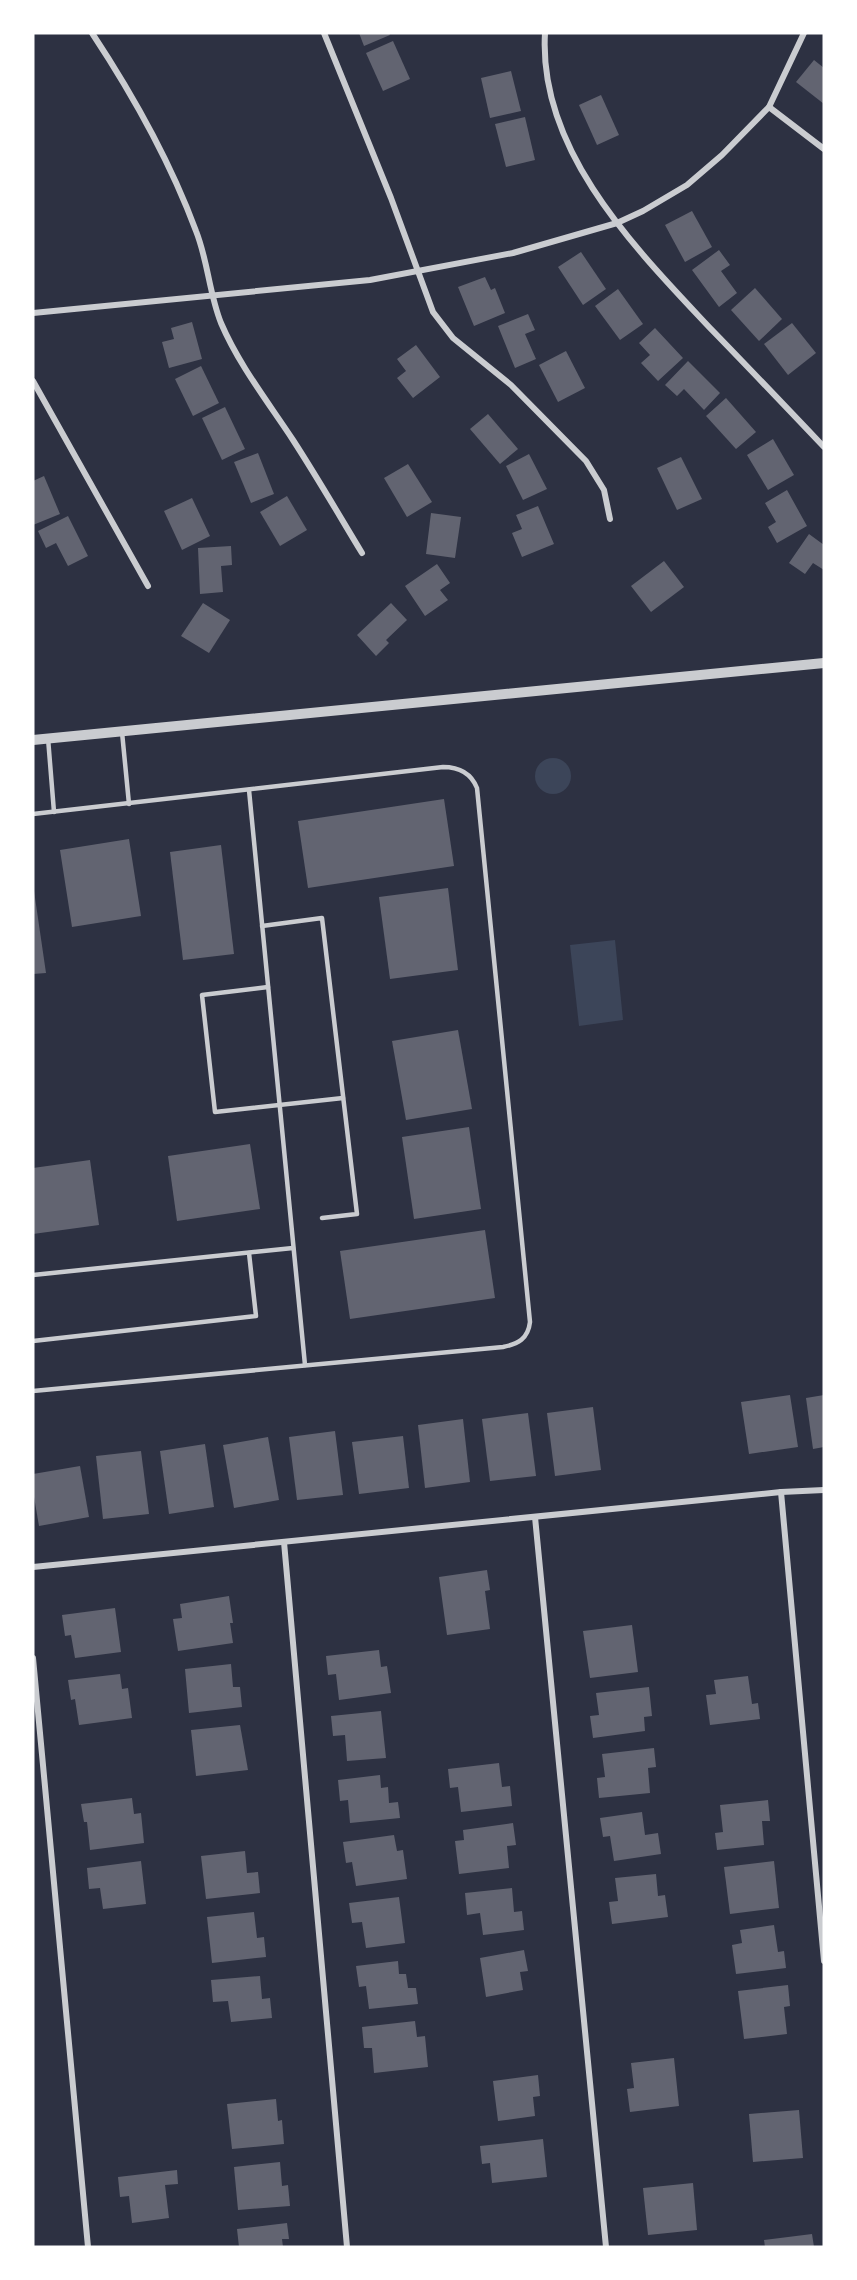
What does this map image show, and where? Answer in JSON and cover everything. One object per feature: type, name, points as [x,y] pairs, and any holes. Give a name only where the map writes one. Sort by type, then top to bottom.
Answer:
[{"type":"street","points":[[93,33],[124,81],[170,169],[197,233],[211,296],[222,324],[245,368],[312,470],[362,553]]},
{"type":"street","points":[[324,33],[392,198],[434,312],[453,338],[511,385],[586,461],[604,490],[610,519]]},
{"type":"street","points":[[545,33],[544,55],[548,81],[565,136],[597,196],[650,264],[824,447]]},
{"type":"street","points":[[33,313],[317,286],[418,272],[513,252],[616,223],[643,211],[687,185],[722,156],[769,107],[804,33]]},
{"type":"street","points":[[769,107],[824,149]]},
{"type":"street","points":[[33,381],[148,586]]},
{"type":"street","points":[[33,740],[824,663]]},
{"type":"street","points":[[33,1567],[781,1492],[824,1490]]},
{"type":"street","points":[[781,1492],[824,1961]]},
{"type":"street","points":[[535,1517],[606,2247]]},
{"type":"street","points":[[284,1542],[347,2247]]},
{"type":"street","points":[[33,1658],[88,2247]]},
{"type":"lane","points":[[122,731],[129,804]]},
{"type":"lane","points":[[48,738],[54,812]]},
{"type":"lane","points":[[33,814],[443,767],[459,768],[474,780],[477,788],[530,1322],[529,1331],[523,1340],[503,1347],[33,1391]]},
{"type":"lane","points":[[249,790],[305,1365]]},
{"type":"lane","points":[[262,926],[322,918],[357,1214],[322,1218]]},
{"type":"lane","points":[[268,987],[202,995],[215,1112],[343,1098]]},
{"type":"lane","points":[[33,1275],[293,1248]]},
{"type":"lane","points":[[33,1341],[256,1316],[249,1252]]},
{"type":"shaded area","points":[[553,758],[566,763],[571,776],[566,789],[553,794],[540,789],[535,776],[540,763]]},
{"type":"shaded area","points":[[615,940],[623,1020],[579,1026],[570,945]]},
{"type":"building","points":[[359,33],[389,33],[390,35],[364,46]]},
{"type":"building","points":[[393,41],[410,79],[383,91],[366,53]]},
{"type":"building","points":[[814,60],[824,68],[824,104],[796,82]]},
{"type":"building","points":[[511,71],[521,111],[490,118],[481,78]]},
{"type":"building","points":[[601,95],[619,135],[597,145],[579,105]]},
{"type":"building","points":[[525,117],[535,160],[506,167],[495,124]]},
{"type":"building","points":[[692,211],[712,247],[685,262],[665,225]]},
{"type":"building","points":[[719,250],[730,265],[721,271],[737,293],[719,307],[692,270]]},
{"type":"building","points":[[581,252],[606,289],[583,305],[558,267]]},
{"type":"building","points":[[485,277],[491,290],[495,288],[505,313],[474,326],[458,287]]},
{"type":"building","points":[[755,288],[782,319],[759,341],[731,310]]},
{"type":"building","points":[[618,289],[643,324],[620,340],[595,306]]},
{"type":"building","points":[[528,314],[535,330],[525,334],[536,359],[515,368],[498,326]]},
{"type":"building","points":[[192,322],[202,359],[169,368],[162,342],[174,339],[171,328]]},
{"type":"building","points":[[792,323],[816,353],[788,375],[764,344]]},
{"type":"building","points":[[655,328],[683,358],[658,381],[641,363],[650,355],[639,343]]},
{"type":"building","points":[[416,345],[440,377],[413,398],[397,378],[406,371],[397,359]]},
{"type":"building","points":[[566,351],[585,388],[558,402],[539,365]]},
{"type":"building","points":[[688,361],[720,393],[704,410],[684,389],[677,396],[665,385]]},
{"type":"building","points":[[201,366],[219,403],[193,416],[175,379]]},
{"type":"building","points":[[726,398],[756,432],[736,449],[706,416]]},
{"type":"building","points":[[225,407],[245,449],[222,460],[202,418]]},
{"type":"building","points":[[488,414],[518,449],[500,464],[470,429]]},
{"type":"building","points":[[773,439],[794,475],[768,490],[747,455]]},
{"type":"building","points":[[258,453],[274,494],[251,503],[234,462]]},
{"type":"building","points":[[529,454],[547,489],[523,500],[506,466]]},
{"type":"building","points":[[681,457],[702,499],[677,510],[657,468]]},
{"type":"building","points":[[408,464],[432,502],[407,517],[384,478]]},
{"type":"building","points":[[44,476],[60,514],[33,525],[33,481]]},
{"type":"building","points":[[787,490],[807,526],[777,543],[768,527],[776,522],[765,503]]},
{"type":"building","points":[[287,496],[307,530],[280,546],[260,512]]},
{"type":"building","points":[[192,498],[210,536],[182,550],[164,511]]},
{"type":"building","points":[[538,506],[554,544],[522,557],[512,533],[522,529],[516,515]]},
{"type":"building","points":[[431,513],[461,517],[455,558],[426,554]]},
{"type":"building","points":[[68,516],[88,556],[68,566],[56,543],[46,548],[38,531]]},
{"type":"building","points":[[809,534],[824,545],[824,570],[813,563],[805,574],[789,563]]},
{"type":"building","points":[[231,546],[232,565],[221,566],[223,592],[200,594],[198,548]]},
{"type":"building","points":[[664,561],[684,587],[651,612],[631,586]]},
{"type":"building","points":[[437,564],[450,583],[440,590],[448,600],[425,616],[405,586]]},
{"type":"building","points":[[203,603],[230,620],[209,653],[181,636]]},
{"type":"building","points":[[391,603],[407,620],[386,640],[389,643],[376,656],[357,635]]},
{"type":"building","points":[[444,799],[454,866],[308,888],[298,821]]},
{"type":"building","points":[[129,839],[141,916],[72,927],[60,850]]},
{"type":"building","points":[[221,845],[234,954],[183,960],[170,852]]},
{"type":"building","points":[[33,884],[46,973],[33,974]]},
{"type":"building","points":[[448,888],[458,970],[390,979],[379,897]]},
{"type":"building","points":[[458,1030],[472,1109],[406,1120],[392,1041]]},
{"type":"building","points":[[469,1127],[481,1209],[414,1219],[402,1137]]},
{"type":"building","points":[[250,1144],[260,1209],[177,1221],[168,1156]]},
{"type":"building","points":[[90,1160],[99,1225],[33,1234],[33,1168]]},
{"type":"building","points":[[485,1230],[495,1298],[350,1319],[340,1251]]},
{"type":"building","points":[[790,1395],[798,1447],[749,1454],[741,1402]]},
{"type":"building","points":[[824,1395],[824,1447],[813,1449],[806,1398]]},
{"type":"building","points":[[593,1407],[601,1470],[555,1476],[547,1413]]},
{"type":"building","points":[[528,1413],[536,1476],[490,1481],[482,1419]]},
{"type":"building","points":[[463,1419],[470,1482],[425,1488],[418,1425]]},
{"type":"building","points":[[335,1431],[343,1495],[297,1500],[289,1437]]},
{"type":"building","points":[[403,1436],[409,1488],[359,1494],[352,1442]]},
{"type":"building","points":[[268,1437],[279,1500],[234,1508],[223,1445]]},
{"type":"building","points":[[205,1444],[214,1507],[169,1514],[160,1451]]},
{"type":"building","points":[[141,1451],[149,1514],[103,1519],[96,1456]]},
{"type":"building","points":[[80,1466],[89,1517],[39,1526],[33,1491],[33,1474]]},
{"type":"building","points":[[487,1570],[490,1590],[485,1591],[490,1629],[447,1635],[439,1577]]},
{"type":"building","points":[[229,1596],[233,1643],[178,1651],[173,1619],[182,1618],[180,1604]]},
{"type":"building","points":[[115,1608],[121,1652],[75,1658],[71,1635],[65,1636],[62,1615]]},
{"type":"building","points":[[632,1625],[638,1672],[590,1678],[583,1631]]},
{"type":"building","points":[[379,1650],[381,1667],[387,1666],[391,1693],[339,1700],[336,1674],[328,1675],[326,1656]]},
{"type":"building","points":[[231,1664],[233,1687],[240,1687],[242,1707],[189,1713],[185,1669]]},
{"type":"building","points":[[120,1674],[122,1689],[128,1688],[132,1718],[79,1725],[75,1699],[71,1700],[68,1680]]},
{"type":"building","points":[[748,1676],[752,1704],[758,1703],[760,1719],[710,1725],[706,1695],[716,1694],[714,1680]]},
{"type":"building","points":[[649,1687],[652,1716],[644,1717],[645,1731],[593,1738],[590,1716],[599,1715],[596,1693]]},
{"type":"building","points":[[381,1711],[386,1758],[347,1761],[345,1735],[333,1736],[331,1716]]},
{"type":"building","points":[[240,1725],[248,1770],[196,1776],[191,1730]]},
{"type":"building","points":[[654,1748],[656,1767],[648,1768],[650,1793],[599,1798],[597,1778],[605,1777],[602,1754]]},
{"type":"building","points":[[499,1763],[502,1787],[510,1786],[512,1806],[461,1812],[458,1787],[450,1788],[448,1769]]},
{"type":"building","points":[[380,1775],[381,1788],[388,1787],[389,1803],[398,1802],[400,1818],[350,1823],[348,1800],[340,1801],[338,1780]]},
{"type":"building","points":[[132,1798],[134,1814],[141,1813],[144,1843],[90,1850],[87,1822],[84,1822],[81,1804]]},
{"type":"building","points":[[768,1800],[770,1821],[762,1821],[764,1845],[717,1850],[715,1833],[723,1832],[720,1805]]},
{"type":"building","points":[[642,1812],[645,1835],[658,1833],[661,1854],[614,1861],[610,1836],[603,1837],[600,1818]]},
{"type":"building","points":[[513,1823],[516,1845],[507,1846],[509,1868],[459,1874],[455,1841],[464,1840],[463,1830]]},
{"type":"building","points":[[394,1835],[397,1851],[403,1850],[407,1879],[356,1886],[352,1862],[346,1863],[343,1842]]},
{"type":"building","points":[[245,1851],[247,1873],[258,1872],[260,1893],[206,1899],[201,1856]]},
{"type":"building","points":[[141,1861],[146,1904],[103,1909],[100,1888],[89,1889],[87,1868]]},
{"type":"building","points":[[774,1861],[779,1908],[730,1914],[724,1867]]},
{"type":"building","points":[[656,1874],[658,1896],[665,1895],[668,1917],[612,1924],[609,1902],[618,1901],[615,1878]]},
{"type":"building","points":[[512,1888],[514,1912],[522,1911],[524,1930],[483,1935],[480,1913],[467,1915],[465,1893]]},
{"type":"building","points":[[399,1897],[405,1943],[366,1948],[362,1922],[352,1923],[349,1903]]},
{"type":"building","points":[[254,1912],[257,1938],[264,1937],[266,1957],[212,1963],[207,1917]]},
{"type":"building","points":[[774,1925],[778,1952],[784,1951],[786,1968],[736,1974],[732,1945],[742,1943],[740,1930]]},
{"type":"building","points":[[524,1950],[528,1971],[520,1972],[523,1990],[486,1997],[480,1958]]},
{"type":"building","points":[[398,1961],[399,1974],[406,1974],[408,1988],[416,1988],[418,2004],[369,2009],[366,1986],[359,1987],[356,1966]]},
{"type":"building","points":[[260,1976],[262,1999],[270,1998],[272,2018],[231,2022],[228,2001],[213,2002],[211,1980]]},
{"type":"building","points":[[788,1985],[790,2006],[784,2007],[787,2034],[744,2039],[738,1991]]},
{"type":"building","points":[[415,2021],[417,2037],[425,2036],[428,2067],[374,2073],[372,2048],[364,2048],[362,2027]]},
{"type":"building","points":[[674,2058],[679,2106],[630,2112],[627,2089],[634,2088],[631,2063]]},
{"type":"building","points":[[538,2075],[540,2096],[533,2097],[535,2116],[498,2121],[493,2081]]},
{"type":"building","points":[[276,2099],[278,2121],[282,2120],[284,2144],[232,2149],[227,2104]]},
{"type":"building","points":[[799,2110],[803,2158],[753,2162],[749,2114]]},
{"type":"building","points":[[543,2139],[547,2177],[492,2183],[490,2163],[482,2164],[480,2146]]},
{"type":"building","points":[[280,2162],[282,2186],[288,2185],[290,2206],[238,2210],[234,2167]]},
{"type":"building","points":[[177,2170],[178,2184],[165,2185],[169,2218],[132,2223],[129,2196],[120,2197],[118,2177]]},
{"type":"building","points":[[693,2183],[697,2230],[648,2235],[643,2188]]},
{"type":"building","points":[[287,2223],[289,2239],[282,2239],[283,2247],[239,2247],[237,2229]]},
{"type":"building","points":[[812,2234],[814,2247],[765,2247],[764,2240]]}]
